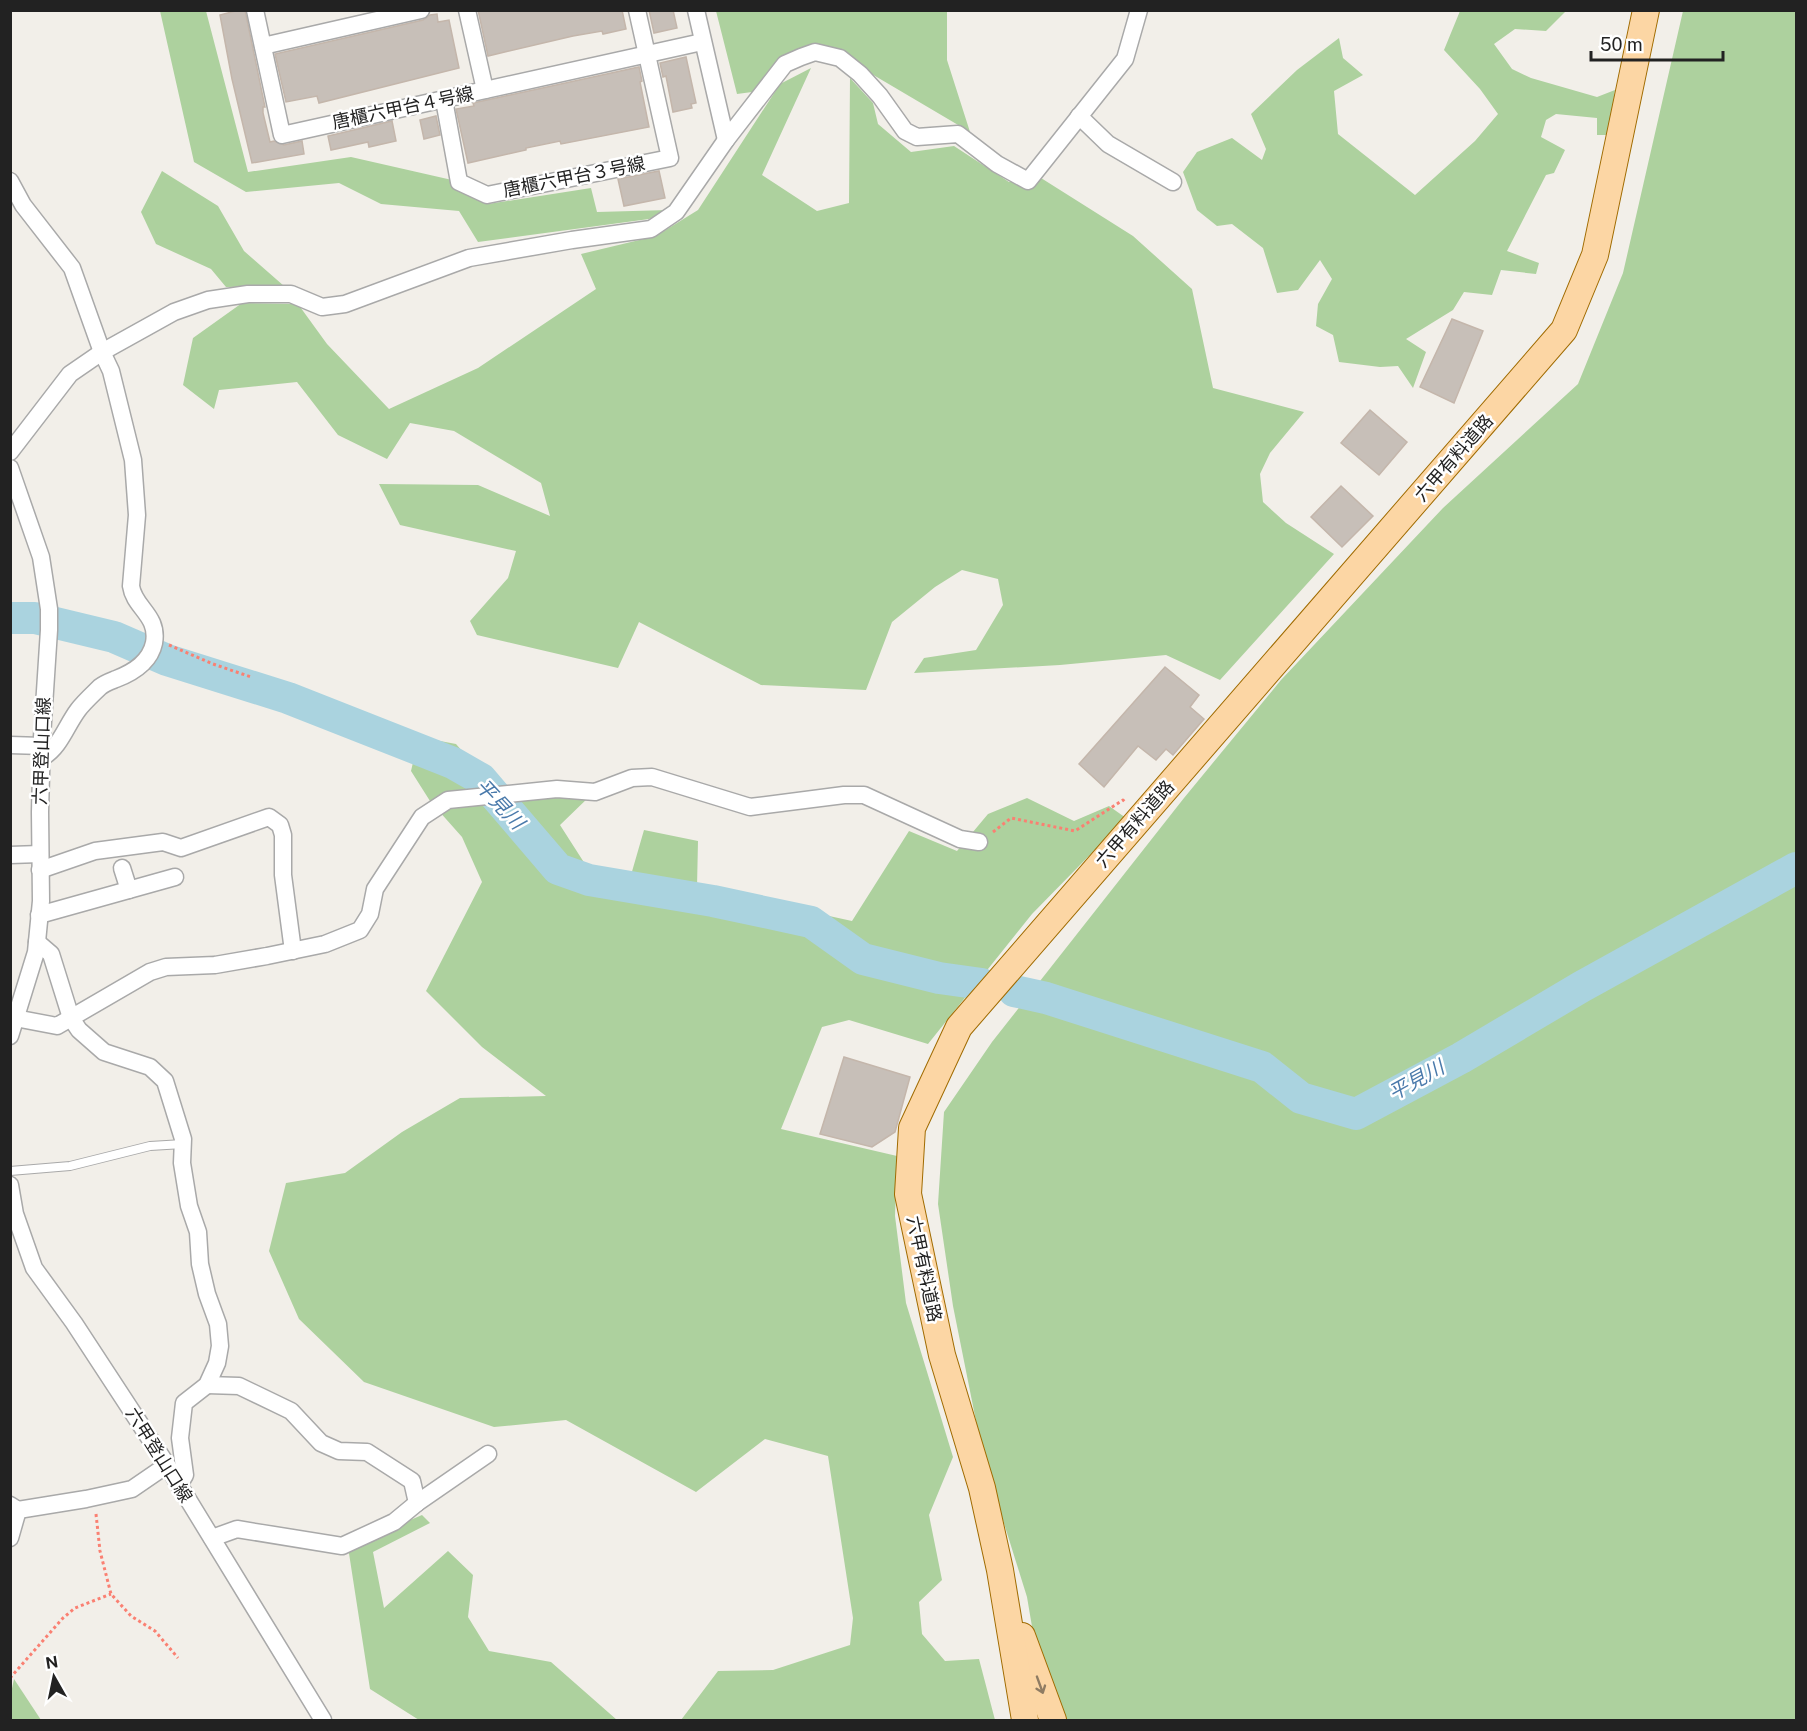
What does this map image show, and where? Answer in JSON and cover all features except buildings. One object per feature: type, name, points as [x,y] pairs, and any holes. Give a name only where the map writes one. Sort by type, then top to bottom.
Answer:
[{"type":"main road","name":"六甲有料道路","points":[[1024,1720],[1000,1570],[982,1488],[942,1355],[908,1194],[912,1128],[960,1027],[1564,330],[1595,255],[1646,10]]},
{"type":"main road","points":[[1000,1570],[1053,1720]]},
{"type":"street","name":"唐櫃六甲台４号線","points":[[255,10],[282,135],[702,42]]},
{"type":"street","points":[[262,46],[421,10]]},
{"type":"street","points":[[467,10],[485,90]]},
{"type":"street","points":[[637,10],[647,55]]},
{"type":"street","points":[[696,10],[726,140]]},
{"type":"street","points":[[10,452],[69,375],[102,352],[174,312],[208,300],[248,294],[291,294],[322,307],[345,304],[469,258],[651,229],[676,212],[726,140],[785,64],[815,52],[840,58],[860,74],[880,96],[905,131],[916,137],[958,134],[997,164],[1028,181],[1125,59],[1139,10]]},
{"type":"street","name":"唐櫃六甲台３号線","points":[[444,100],[459,182],[487,195],[670,158],[647,55]]},
{"type":"street","points":[[1079,116],[1108,144],[1173,182]]},
{"type":"street","points":[[10,181],[23,205],[72,268],[102,352],[111,370],[123,411],[133,460],[137,514],[130,586],[132,596],[147,611],[154,627],[154,640],[148,658],[131,674],[103,684],[79,709],[53,751],[10,745]]},
{"type":"street","name":"六甲登山口線","points":[[10,468],[41,557],[49,609],[42,751],[37,942],[36,952],[16,998],[15,1018],[10,1036]]},
{"type":"street","points":[[15,1018],[57,1026],[150,972],[293,951],[326,944],[360,930],[370,914],[375,889],[422,817],[448,800],[557,789],[595,792],[632,778],[652,777],[750,807],[844,795],[864,795],[960,839],[979,842]]},
{"type":"street","points":[[10,855],[40,862],[95,850],[163,842],[180,848],[269,817],[280,825],[283,836],[283,874],[293,951]]},
{"type":"street","points":[[122,868],[129,890]]},
{"type":"street","points":[[39,915],[176,877]]},
{"type":"street","points":[[37,942],[51,954],[71,1018],[79,1030],[104,1052],[150,1067],[165,1081],[183,1139],[182,1163],[189,1206],[198,1232],[200,1264],[207,1294],[218,1324],[220,1346],[217,1363],[207,1385],[184,1403],[180,1438],[185,1475],[179,1485]]},
{"type":"street","name":"六甲登山口線","points":[[10,1185],[15,1214],[34,1268],[74,1323],[167,1465],[323,1720]]},
{"type":"street","points":[[207,1385],[239,1386],[291,1412],[321,1443],[339,1451],[367,1452],[412,1481],[417,1503]]},
{"type":"street","points":[[212,1538],[237,1529],[342,1546],[394,1522],[417,1503],[488,1454]]},
{"type":"street","points":[[10,1538],[14,1508],[94,1497],[132,1489],[167,1465]]},
{"type":"lane","points":[[10,1171],[70,1166],[150,1146],[183,1144]]},
{"type":"path","points":[[154,640],[251,677]]},
{"type":"path","points":[[979,842],[1011,818],[1075,831],[1123,800],[1142,816]]},
{"type":"path","points":[[94,1497],[100,1551],[111,1594],[131,1616],[155,1631],[178,1658]]},
{"type":"path","points":[[10,1678],[63,1618],[75,1608],[111,1594]]},
{"type":"green space","points":[[160,11],[206,11],[248,172],[351,157],[452,180],[468,193],[488,204],[591,188],[597,212],[669,210],[649,219],[478,242],[459,211],[381,204],[339,183],[246,192],[194,162]]},
{"type":"green space","points":[[716,11],[947,11],[947,60],[970,132],[848,60],[806,49],[772,69],[752,92],[737,94]]},
{"type":"green space","points":[[1460,11],[1566,11],[1546,31],[1515,29],[1494,44],[1512,69],[1531,78],[1597,97],[1615,90],[1608,135],[1597,135],[1597,118],[1556,114],[1546,120],[1541,137],[1565,150],[1554,173],[1546,175],[1507,251],[1539,263],[1536,274],[1501,270],[1492,295],[1464,292],[1453,310],[1406,339],[1426,352],[1413,388],[1398,366],[1380,367],[1339,362],[1333,335],[1316,326],[1318,304],[1332,279],[1320,260],[1298,290],[1277,293],[1263,248],[1232,224],[1217,226],[1197,210],[1183,172],[1197,152],[1232,138],[1262,160],[1266,149],[1251,114],[1297,70],[1339,38],[1343,58],[1363,75],[1334,91],[1338,134],[1415,195],[1475,141],[1498,114],[1480,89],[1444,50]]},
{"type":"green space","points":[[1683,11],[1796,11],[1796,1720],[1061,1720],[1040,1674],[1027,1597],[983,1456],[953,1306],[938,1204],[944,1112],[992,1042],[1184,798],[1281,680],[1443,508],[1578,384],[1623,273]]},
{"type":"green space","points":[[811,68],[762,175],[817,211],[849,203],[850,78],[873,103],[878,124],[911,152],[954,146],[1009,182],[1041,178],[1133,236],[1192,289],[1213,388],[1304,412],[1270,453],[1260,474],[1263,502],[1286,523],[1334,554],[1220,680],[1166,655],[1060,665],[914,673],[924,658],[976,650],[1003,605],[998,579],[962,570],[935,587],[892,622],[866,690],[761,685],[639,622],[618,668],[477,635],[470,621],[508,578],[516,551],[400,525],[379,484],[478,485],[550,516],[541,483],[454,431],[410,423],[387,459],[338,435],[297,382],[219,390],[214,409],[183,385],[193,338],[242,303],[298,304],[327,344],[389,409],[478,368],[596,289],[581,254],[656,236],[698,210],[780,84]]},
{"type":"green space","points":[[162,171],[218,206],[244,251],[284,286],[226,287],[211,269],[156,244],[141,212]]},
{"type":"green space","points":[[419,737],[456,744],[503,798],[590,796],[560,825],[585,864],[631,875],[644,830],[698,841],[697,887],[852,921],[909,831],[957,851],[988,814],[1027,798],[1074,821],[1109,806],[1126,818],[1032,914],[928,1044],[849,1020],[822,1027],[781,1129],[897,1156],[895,1216],[906,1303],[953,1457],[929,1515],[942,1580],[919,1602],[922,1634],[945,1661],[979,1659],[995,1720],[681,1720],[718,1671],[773,1670],[850,1645],[853,1618],[828,1456],[765,1439],[696,1492],[566,1420],[494,1427],[364,1382],[299,1319],[269,1251],[286,1183],[345,1173],[402,1132],[460,1098],[546,1096],[482,1047],[426,991],[482,882],[462,837],[430,801],[411,771]]},
{"type":"green space","points":[[422,1515],[430,1523],[373,1552],[384,1608],[448,1551],[473,1575],[468,1617],[489,1651],[551,1662],[617,1720],[419,1720],[370,1689],[348,1547]]},
{"type":"green space","points":[[14,1679],[41,1720],[11,1720],[11,1693]]},
{"type":"waterway","name":"平見川","points":[[10,618],[35,618],[114,637],[167,660],[288,698],[453,763],[481,779],[558,869],[589,880],[713,901],[811,922],[863,959],[939,978],[982,984]]},
{"type":"waterway","name":"平見川","points":[[1014,991],[1046,998],[1262,1067],[1301,1098],[1356,1114],[1461,1058],[1581,987],[1796,868]]}]
